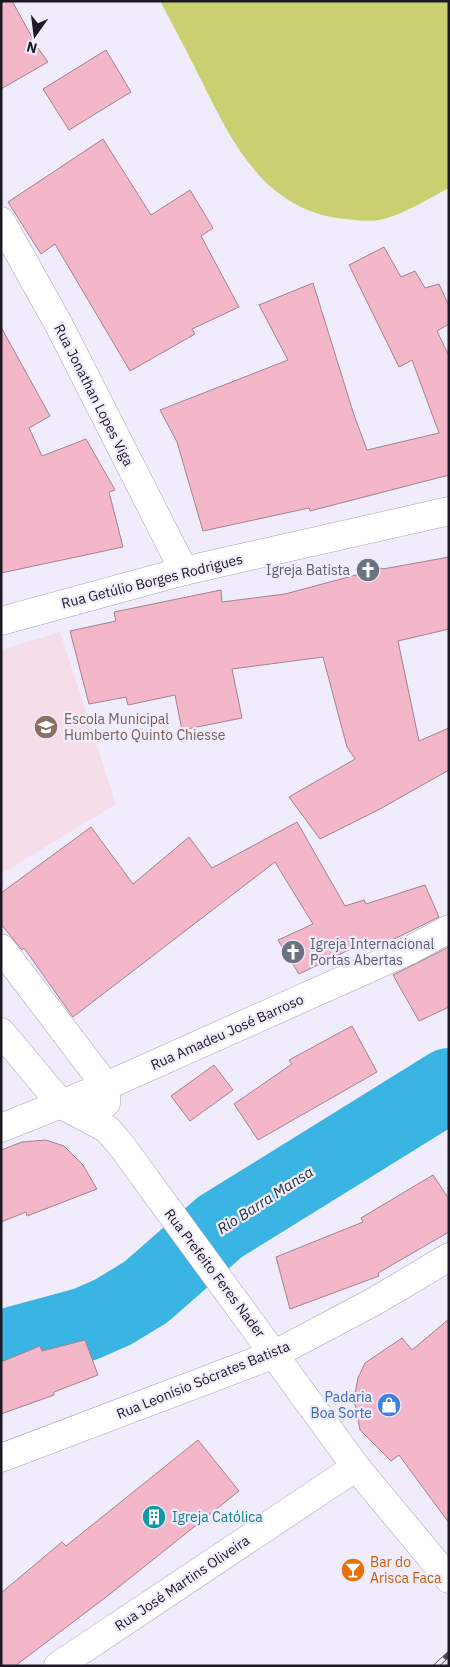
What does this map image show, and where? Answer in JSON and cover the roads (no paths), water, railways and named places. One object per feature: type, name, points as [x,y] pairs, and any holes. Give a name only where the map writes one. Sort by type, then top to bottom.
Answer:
[{"type":"street","name":"Rua Jonathan Lopes Viga","points":[[1,221],[58,323],[184,571]]},
{"type":"street","name":"Rua Getúlio Borges Rodrigues","points":[[1,621],[184,571],[449,511]]},
{"type":"street","name":"Rua Amadeu José Barroso","points":[[1,1128],[106,1086],[410,950],[449,929]]},
{"type":"street","points":[[1,948],[106,1086],[114,1137]]},
{"type":"street","name":"Rua Prefeito Feres Nader","points":[[1,1032],[62,1105],[114,1137],[275,1354],[356,1467],[449,1579]]},
{"type":"street","name":"Rua Leonísio Sócrates Batista","points":[[1,1458],[275,1354],[375,1301],[449,1257]]},
{"type":"street","name":"Rua José Martins Oliveira","points":[[58,1666],[356,1467]]},
{"type":"waterway","name":"Rio Barra Mansa","points":[[1,1347],[86,1324],[113,1312],[146,1292],[220,1227],[449,1085]]},
{"type":"railway","points":[[436,1666],[449,1654]]},
{"type":"place","name":"Igreja Batista","points":[[368,570]]},
{"type":"place","name":"Escola Municipal Humberto Quinto Chiesse","points":[[46,727]]},
{"type":"place","name":"Igreja Internacional Portas Abertas","points":[[293,952]]},
{"type":"place","name":"Padaria Boa Sorte","points":[[389,1405]]},
{"type":"place","name":"Igreja Católica","points":[[154,1517]]},
{"type":"place","name":"Bar do Arisca Faca","points":[[353,1570]]}]
